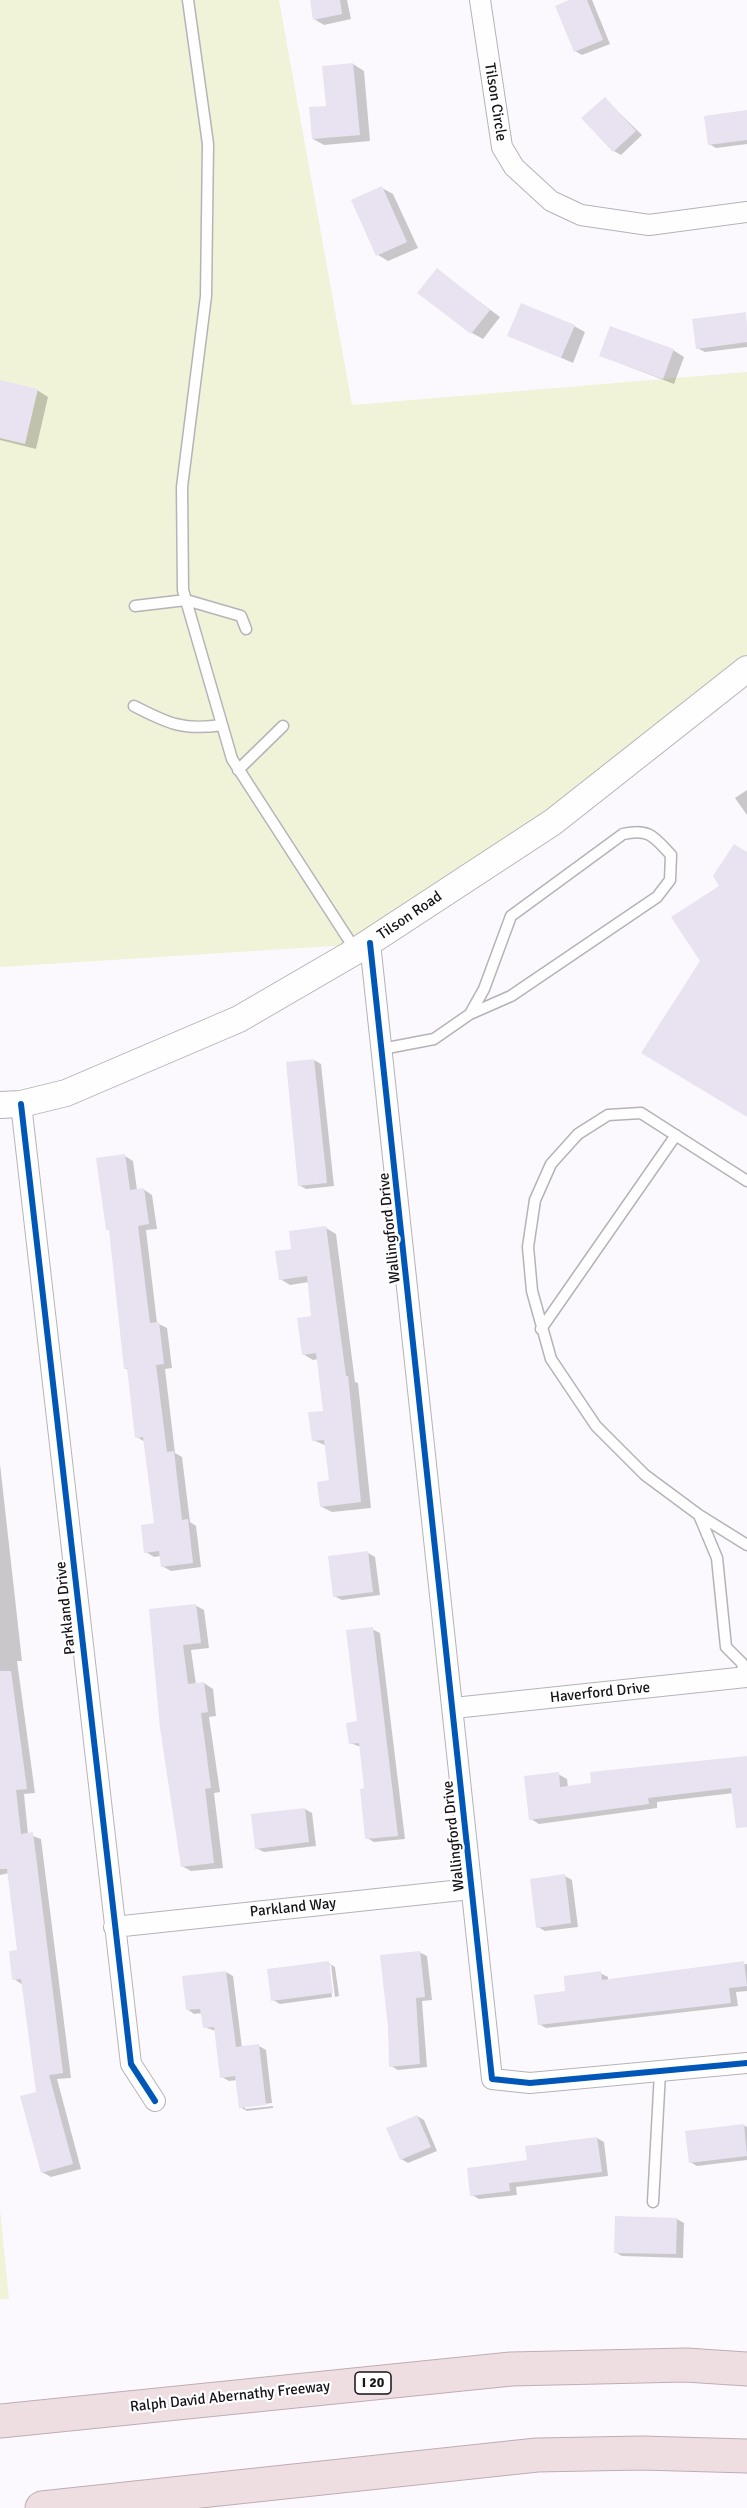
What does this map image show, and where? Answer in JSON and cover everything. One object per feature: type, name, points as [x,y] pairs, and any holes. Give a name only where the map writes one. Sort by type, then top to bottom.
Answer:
[{"type":"highway","name":"Ralph David Abernathy Freeway","points":[[0,2421],[511,2370],[686,2365],[747,2369]]},
{"type":"highway","points":[[42,2508],[537,2455],[642,2453],[747,2456]]},
{"type":"street","name":"Tilson Circle","points":[[480,0],[502,147],[514,167],[551,201],[581,215],[649,225],[747,212]]},
{"type":"street","name":"Tilson Road","points":[[11,1105],[66,1093],[240,1019],[363,947],[552,822],[747,669]]},
{"type":"street","name":"Wallingford Drive","points":[[363,947],[382,1049],[492,2079],[530,2083],[747,2063]]},
{"type":"street","name":"Parkland Drive","points":[[11,1105],[131,2064],[155,2101]]},
{"type":"street","name":"Haverford Drive","points":[[454,1708],[745,1668]]},
{"type":"street","name":"Parkland Way","points":[[114,1927],[471,1889]]},
{"type":"lane","points":[[188,0],[208,144],[206,296],[182,487],[183,590],[232,759],[363,947]]},
{"type":"lane","points":[[135,606],[186,600],[241,616],[246,629]]},
{"type":"lane","points":[[134,706],[170,724],[203,728],[222,724]]},
{"type":"lane","points":[[238,770],[283,726]]},
{"type":"lane","points":[[382,1049],[434,1039],[470,1014],[511,996],[657,897],[670,880],[671,855],[650,833],[636,831],[623,834],[511,916],[495,952],[484,989],[470,1014]]},
{"type":"lane","points":[[747,1181],[641,1113],[608,1115],[578,1134],[551,1164],[535,1200],[528,1247],[532,1292],[551,1359],[596,1426],[645,1476],[699,1515],[747,1545]]},
{"type":"lane","points":[[541,1329],[676,1135]]},
{"type":"lane","points":[[699,1515],[717,1558],[726,1647],[745,1668]]},
{"type":"lane","points":[[653,2202],[660,2072]]},
{"type":"green space","points":[[0,0],[279,0],[352,405],[747,372],[747,682],[717,711],[504,860],[366,944],[0,967]]},
{"type":"green space","points":[[0,2209],[9,2299],[0,2299]]},
{"type":"building","points":[[310,0],[340,0],[342,14],[313,20]]},
{"type":"building","points":[[569,0],[587,0],[603,40],[574,52],[555,6]]},
{"type":"building","points":[[353,63],[360,135],[312,139],[309,107],[326,106],[322,66]]},
{"type":"building","points":[[605,97],[636,131],[613,152],[581,118]]},
{"type":"building","points":[[747,110],[747,140],[708,145],[704,116]]},
{"type":"building","points":[[382,186],[407,242],[376,256],[351,200]]},
{"type":"building","points":[[437,268],[490,310],[471,334],[417,293]]},
{"type":"building","points":[[521,303],[575,325],[561,358],[507,336]]},
{"type":"building","points":[[746,312],[747,342],[696,349],[692,319]]},
{"type":"building","points":[[610,326],[674,349],[663,379],[599,356]]},
{"type":"building","points":[[0,380],[38,389],[25,444],[0,438]]},
{"type":"building","points":[[734,844],[747,852],[747,1117],[641,1053],[700,961],[671,917],[719,886],[713,876]]},
{"type":"building","points":[[314,1059],[327,1183],[298,1186],[286,1062]]},
{"type":"building","points":[[125,1154],[130,1190],[144,1188],[149,1224],[138,1226],[150,1323],[159,1322],[164,1364],[156,1365],[167,1452],[174,1451],[182,1520],[188,1519],[193,1563],[161,1567],[159,1551],[144,1553],[141,1525],[154,1523],[143,1437],[135,1438],[127,1368],[124,1369],[109,1230],[106,1230],[96,1158]]},
{"type":"building","points":[[326,1226],[346,1376],[348,1376],[361,1502],[320,1507],[317,1482],[329,1480],[324,1440],[312,1441],[308,1412],[323,1411],[316,1353],[302,1355],[297,1318],[311,1316],[307,1276],[279,1280],[275,1251],[291,1249],[289,1231]]},
{"type":"building","points":[[368,1551],[373,1592],[333,1597],[328,1556]]},
{"type":"building","points":[[196,1604],[201,1643],[183,1645],[188,1684],[204,1682],[208,1712],[201,1713],[211,1788],[205,1789],[214,1863],[181,1867],[160,1728],[149,1609]]},
{"type":"building","points":[[373,1627],[398,1836],[365,1839],[360,1789],[364,1788],[359,1743],[349,1744],[346,1723],[357,1721],[346,1630]]},
{"type":"building","points":[[0,1671],[11,1671],[27,1789],[16,1790],[21,1834],[33,1832],[63,2073],[49,2075],[73,2164],[41,2173],[20,2096],[36,2092],[21,1979],[12,1980],[9,1951],[17,1950],[7,1869],[0,1869]]},
{"type":"building","points":[[747,1756],[747,1827],[736,1828],[731,1788],[648,1798],[649,1804],[529,1820],[524,1776],[559,1772],[560,1787],[591,1783],[590,1772]]},
{"type":"building","points":[[305,1808],[309,1842],[255,1849],[251,1814]]},
{"type":"building","points":[[565,1874],[571,1923],[536,1928],[530,1879]]},
{"type":"building","points":[[420,1951],[425,1997],[416,1998],[420,2064],[389,2067],[388,2027],[380,1955]]},
{"type":"building","points":[[329,1961],[333,1993],[271,2001],[267,1969]]},
{"type":"building","points":[[744,1961],[747,1986],[729,1988],[731,2003],[538,2025],[534,1995],[565,1991],[564,1976],[601,1971],[602,1980]]},
{"type":"building","points":[[226,1971],[236,2047],[259,2044],[266,2105],[239,2108],[235,2076],[220,2078],[214,2027],[203,2028],[200,2009],[186,2010],[182,1976]]},
{"type":"building","points":[[417,2115],[431,2147],[400,2160],[386,2128]]},
{"type":"building","points":[[744,2124],[747,2156],[689,2163],[685,2131]]},
{"type":"building","points":[[597,2137],[602,2172],[509,2183],[510,2191],[470,2196],[467,2168],[527,2160],[525,2146]]},
{"type":"building","points":[[615,2216],[677,2218],[676,2254],[614,2253]]},
{"type":"cycle path","points":[[370,943],[492,2079],[530,2083],[747,2063]]},
{"type":"cycle path","points":[[21,1104],[131,2064],[155,2101]]}]
